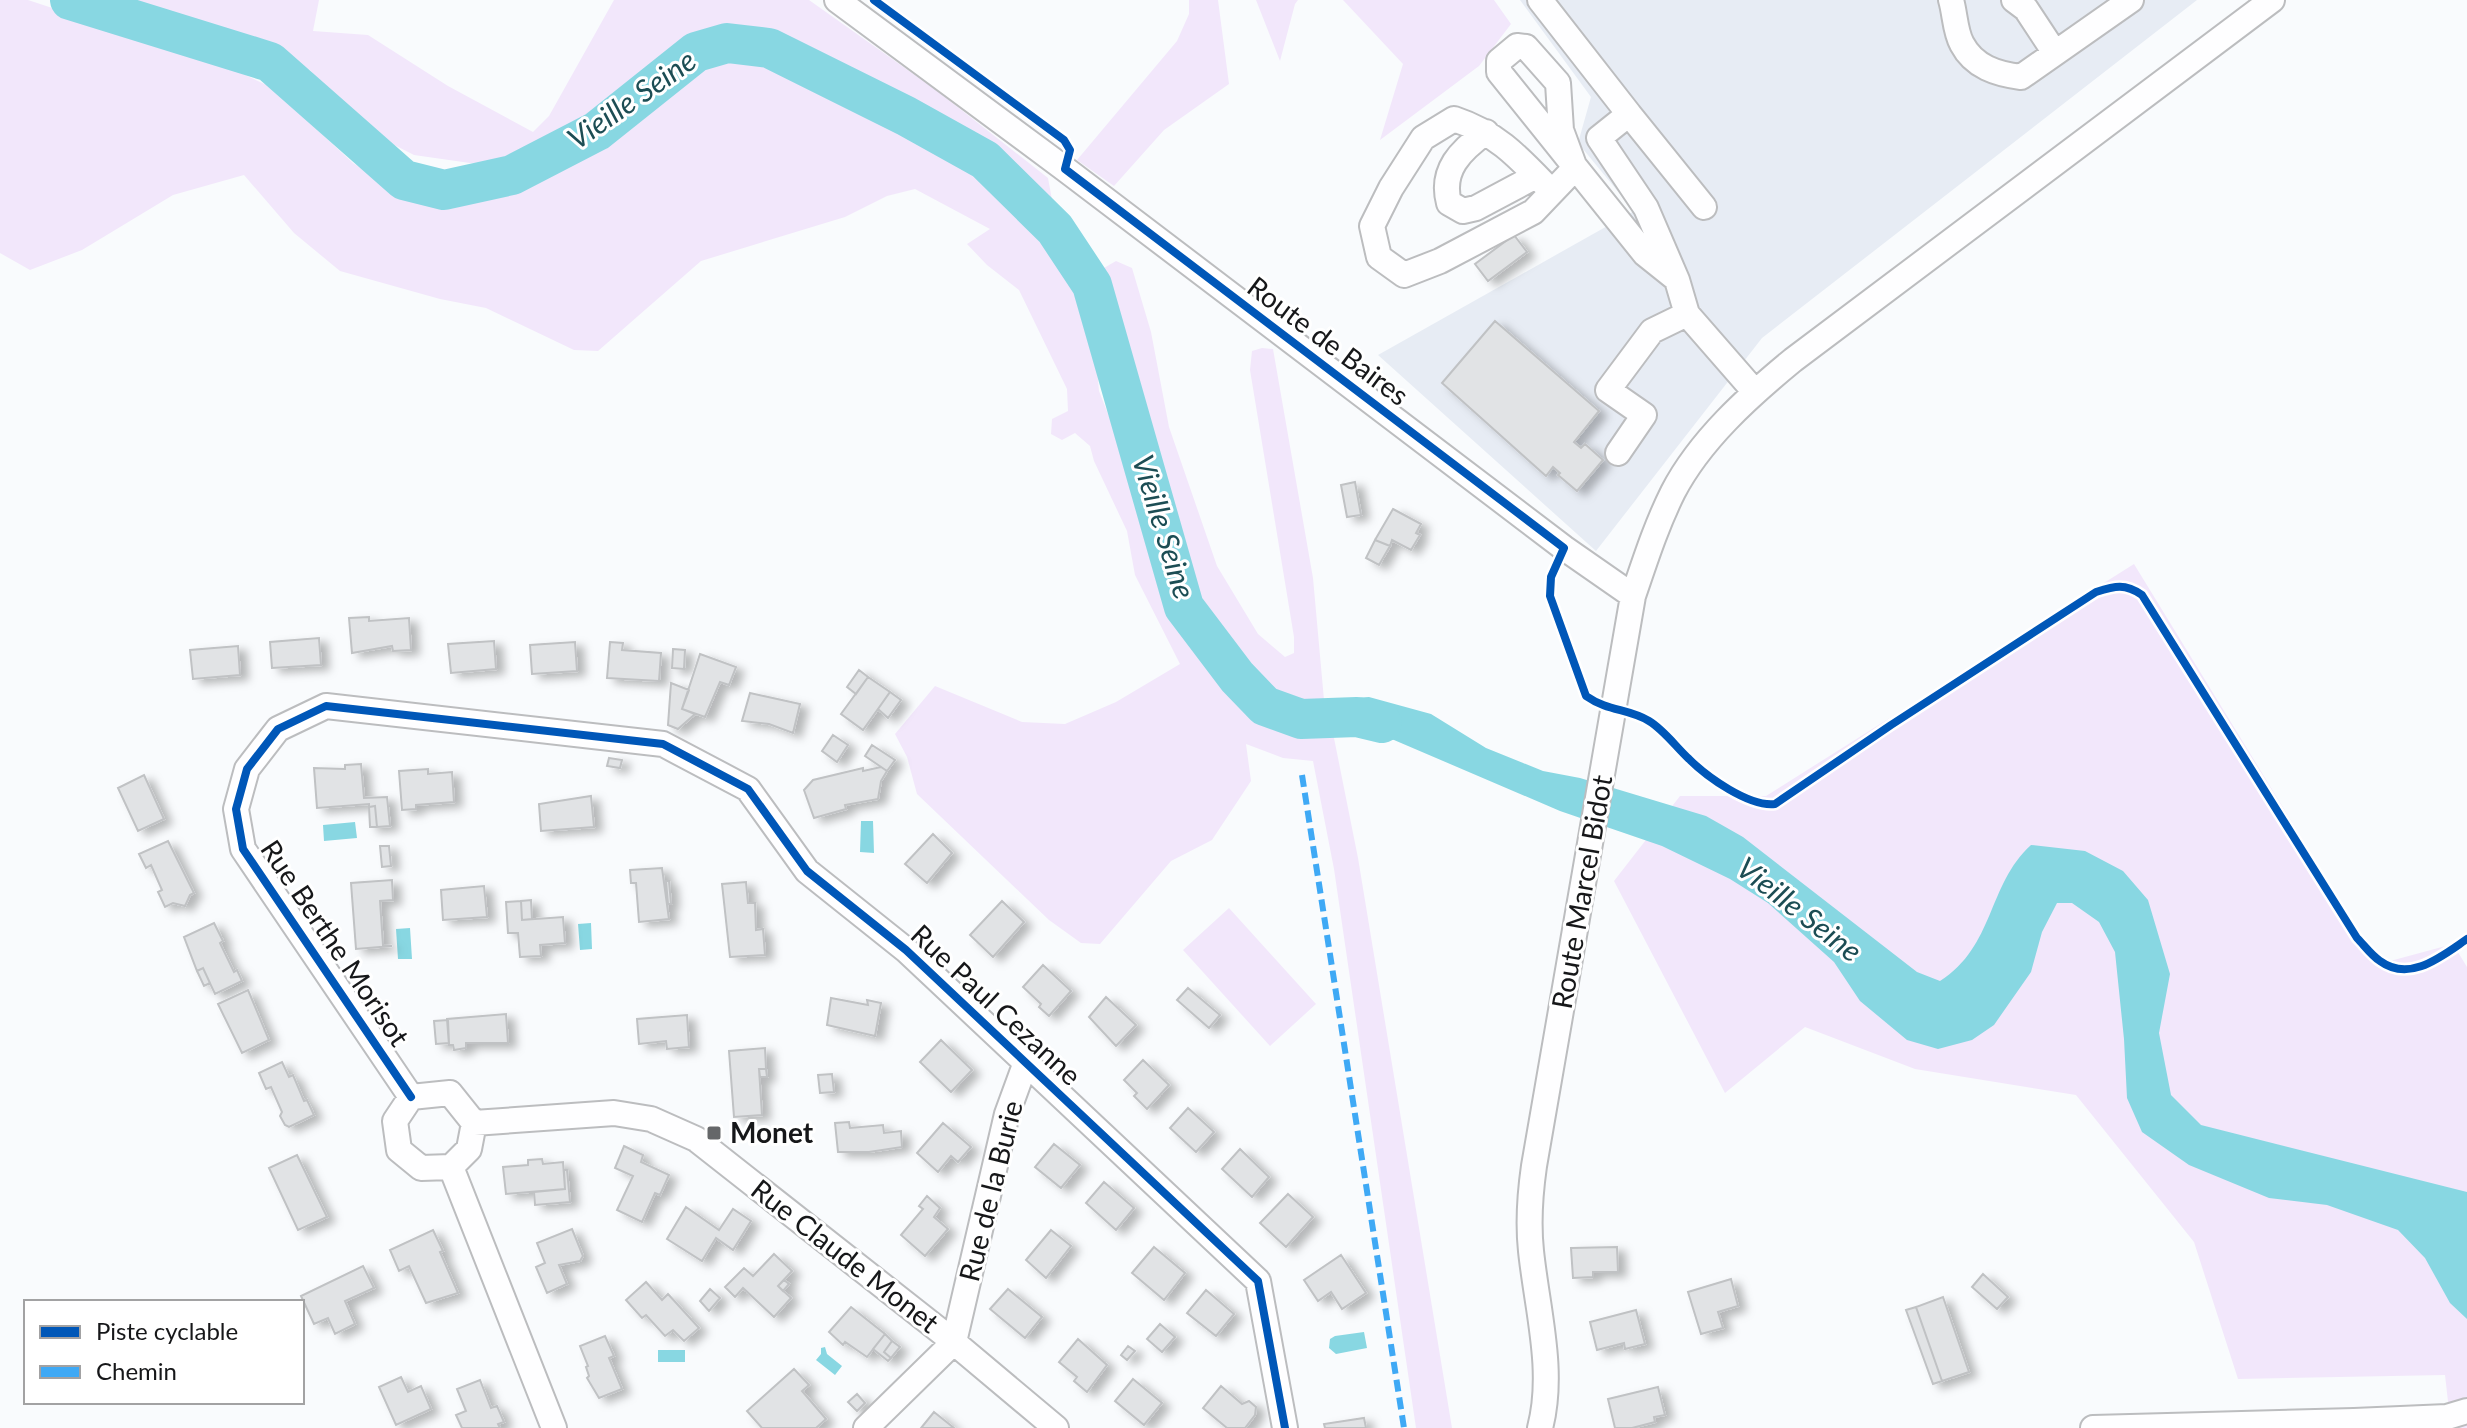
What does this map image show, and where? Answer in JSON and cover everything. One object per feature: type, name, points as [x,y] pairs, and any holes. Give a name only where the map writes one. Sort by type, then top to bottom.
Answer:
[{"type":"street","name":"Route de Baires","points":[[837,0],[1564,548],[1633,596]]},
{"type":"street","points":[[1540,0],[1704,207]]},
{"type":"street","points":[[1951,0],[1961,43],[1976,63],[1999,75],[2021,77],[2131,0]]},
{"type":"street","points":[[2014,0],[2026,9],[2055,53]]},
{"type":"street","name":"Route Marcel Bidot","points":[[1540,1428],[1546,1388],[1531,1249],[1531,1187],[1540,1121],[1633,596],[1654,534],[1675,490],[1705,445],[1755,392],[1793,360],[2272,0]]},
{"type":"street","points":[[1575,168],[1561,130],[1558,83],[1526,47],[1517,46],[1499,61],[1499,72],[1575,168],[1645,254],[1677,280]]},
{"type":"street","points":[[1629,114],[1599,138],[1646,208],[1677,280],[1687,314],[1755,392]]},
{"type":"street","points":[[1454,119],[1486,132],[1544,184],[1533,212],[1440,261],[1404,275],[1379,257],[1372,226],[1391,188],[1423,138],[1454,119]]},
{"type":"street","points":[[1486,132],[1453,160],[1445,187],[1449,203],[1463,211],[1544,184],[1575,168]]},
{"type":"street","points":[[1618,453],[1644,415],[1608,390],[1652,331],[1687,314]]},
{"type":"street","name":"Rue Paul Cezanne","points":[[236,809],[247,769],[278,729],[326,706],[663,744],[748,789],[807,871],[906,950],[1258,1281],[1285,1428]]},
{"type":"street","name":"Rue Berthe Morisot","points":[[236,809],[243,849],[411,1097]]},
{"type":"street","name":"Rue de la Burie","points":[[954,1342],[1007,1114],[1026,1062]]},
{"type":"street","points":[[450,1093],[474,1123],[469,1149],[451,1167],[421,1168],[399,1150],[395,1121],[411,1097],[450,1093]]},
{"type":"street","name":"Rue Claude Monet","points":[[474,1123],[614,1113],[651,1119],[696,1139],[954,1342],[1056,1428]]},
{"type":"street","points":[[451,1167],[554,1428]]},
{"type":"street","points":[[866,1428],[954,1342]]},
{"type":"street","points":[[2093,1428],[2447,1417],[2467,1411]]},
{"type":"shaded area","points":[[0,0],[28,0],[219,63],[271,87],[353,163],[394,190],[440,203],[534,176],[608,138],[701,56],[735,49],[774,58],[863,100],[972,157],[1007,190],[1065,259],[1092,313],[1099,391],[1132,475],[1165,585],[1211,666],[1254,711],[1284,729],[1333,733],[1358,858],[1452,1428],[1416,1428],[1334,869],[1313,761],[1283,758],[1246,744],[1251,781],[1212,840],[1171,861],[1100,944],[1081,943],[1049,920],[917,794],[907,757],[895,734],[935,686],[1022,722],[1065,724],[1116,702],[1180,664],[1135,575],[1127,531],[1090,446],[1075,433],[1062,440],[1051,434],[1052,419],[1068,411],[1067,389],[1019,290],[987,265],[967,244],[990,229],[915,189],[887,196],[845,217],[701,261],[598,351],[574,350],[486,308],[440,299],[340,271],[294,233],[244,175],[173,195],[82,250],[30,270],[0,253]]},
{"type":"shaded area","points":[[104,0],[319,0],[313,31],[368,35],[448,86],[533,132],[549,116],[614,0],[809,0],[936,90],[1048,178],[1055,216],[1026,186],[976,144],[782,41],[731,32],[692,44],[600,114],[513,162],[470,163],[414,155],[357,126],[310,70]]},
{"type":"shaded area","points":[[1189,0],[1218,0],[1229,84],[1164,130],[1114,186],[1077,160],[1177,41],[1189,14]]},
{"type":"shaded area","points":[[1256,0],[1298,0],[1280,61]]},
{"type":"shaded area","points":[[1343,0],[1494,0],[1511,24],[1479,66],[1380,140],[1403,64]]},
{"type":"shaded area","points":[[1520,0],[2197,0],[1762,338],[1596,551],[1378,355],[1634,211],[1578,143],[1591,97]]},
{"type":"shaded area","points":[[1116,261],[1132,268],[1151,332],[1169,427],[1217,566],[1258,634],[1285,657],[1294,653],[1294,637],[1250,370],[1252,351],[1273,349],[1313,578],[1324,700],[1294,705],[1277,701],[1250,680],[1198,593],[1150,440],[1107,285],[1104,268]]},
{"type":"shaded area","points":[[2134,564],[2379,964],[2453,944],[2467,967],[2467,1428],[2451,1428],[2445,1375],[2238,1379],[2194,1242],[2076,1095],[1915,1069],[1805,1027],[1725,1093],[1614,881],[1680,796],[1766,796]]},
{"type":"shaded area","points":[[1229,908],[1316,1004],[1270,1046],[1183,950]]},
{"type":"water","points":[[1369,697],[1431,714],[1486,748],[1543,771],[1580,778],[1706,816],[1743,837],[1917,972],[1940,981],[1958,967],[1971,951],[2006,878],[2031,845],[2085,851],[2123,871],[2148,900],[2170,974],[2159,1033],[2171,1095],[2201,1125],[2467,1192],[2467,1319],[2450,1303],[2425,1258],[2398,1230],[2327,1205],[2269,1198],[2189,1165],[2142,1132],[2127,1098],[2115,952],[2099,922],[2072,903],[2057,903],[2042,932],[2031,972],[1994,1025],[1972,1040],[1938,1049],[1907,1040],[1860,1001],[1834,962],[1768,903],[1730,879],[1662,846],[1560,811],[1394,740],[1333,733],[1324,700]]},
{"type":"water","points":[[861,821],[873,821],[874,853],[860,852]]},
{"type":"water","points":[[355,822],[357,838],[324,841],[323,825]]},
{"type":"water","points":[[591,923],[592,949],[580,950],[578,924]]},
{"type":"water","points":[[410,928],[412,959],[398,959],[396,929]]},
{"type":"water","points":[[1364,1332],[1367,1348],[1336,1354],[1329,1348],[1330,1339],[1335,1336]]},
{"type":"water","points":[[825,1347],[827,1354],[842,1366],[835,1375],[816,1360],[821,1348]]},
{"type":"water","points":[[658,1350],[685,1350],[685,1362],[658,1362]]},
{"type":"building","points":[[1514,235],[1527,252],[1488,281],[1475,264]]},
{"type":"building","points":[[1495,321],[1599,411],[1574,442],[1581,448],[1585,444],[1603,460],[1577,491],[1553,467],[1546,476],[1442,383]]},
{"type":"building","points":[[1355,482],[1361,515],[1347,517],[1341,485]]},
{"type":"building","points":[[1393,509],[1421,524],[1416,533],[1420,535],[1411,550],[1392,540],[1390,546],[1375,540]]},
{"type":"building","points":[[1375,540],[1390,546],[1379,565],[1366,558]]},
{"type":"building","points":[[369,617],[369,621],[409,618],[411,650],[393,651],[392,646],[352,653],[349,618]]},
{"type":"building","points":[[319,638],[321,665],[272,668],[270,642]]},
{"type":"building","points":[[494,641],[496,669],[451,673],[448,644]]},
{"type":"building","points":[[575,642],[577,671],[532,674],[530,645]]},
{"type":"building","points":[[610,642],[623,643],[622,650],[661,653],[659,681],[607,678]]},
{"type":"building","points":[[238,646],[240,675],[193,679],[190,650]]},
{"type":"building","points":[[673,649],[685,650],[684,669],[672,668]]},
{"type":"building","points":[[700,654],[736,667],[729,685],[720,682],[705,717],[682,709]]},
{"type":"building","points":[[859,670],[868,677],[856,694],[847,687]]},
{"type":"building","points":[[868,677],[890,692],[863,730],[841,714]]},
{"type":"building","points":[[671,683],[689,690],[682,709],[695,714],[678,729],[668,725]]},
{"type":"building","points":[[890,692],[901,700],[888,718],[878,709]]},
{"type":"building","points":[[750,693],[800,704],[793,733],[769,724],[742,721]]},
{"type":"building","points":[[833,735],[848,745],[837,762],[822,751]]},
{"type":"building","points":[[872,745],[895,760],[887,771],[865,756]]},
{"type":"building","points":[[609,758],[622,760],[620,768],[607,766]]},
{"type":"building","points":[[361,764],[364,798],[387,797],[390,826],[377,827],[375,806],[369,807],[369,804],[317,808],[314,768],[345,769],[345,765]]},
{"type":"building","points":[[881,767],[887,771],[881,781],[878,799],[845,805],[846,809],[814,818],[804,790],[813,780]]},
{"type":"building","points":[[428,769],[428,774],[452,772],[454,802],[416,805],[416,809],[402,810],[399,771]]},
{"type":"building","points":[[144,775],[164,819],[138,831],[118,788]]},
{"type":"building","points":[[591,796],[594,827],[541,831],[539,804]]},
{"type":"building","points":[[375,806],[377,827],[370,827],[369,807]]},
{"type":"building","points":[[933,834],[952,853],[927,883],[905,864]]},
{"type":"building","points":[[168,841],[194,893],[185,906],[173,903],[165,907],[158,892],[162,890],[151,865],[146,868],[139,854]]},
{"type":"building","points":[[380,846],[389,846],[391,866],[382,867]]},
{"type":"building","points":[[662,868],[669,919],[639,922],[636,883],[631,883],[630,870]]},
{"type":"building","points":[[392,880],[393,900],[380,901],[383,945],[392,946],[356,949],[351,883]]},
{"type":"building","points":[[666,881],[669,881],[671,904],[668,904]]},
{"type":"building","points":[[746,882],[748,903],[755,903],[756,930],[763,929],[765,955],[730,957],[722,884]]},
{"type":"building","points":[[484,886],[487,917],[443,920],[441,890]]},
{"type":"building","points":[[531,900],[532,919],[522,920],[521,901]]},
{"type":"building","points":[[521,901],[522,920],[563,917],[565,943],[540,945],[541,956],[520,957],[518,933],[508,933],[506,902]]},
{"type":"building","points":[[1002,901],[1024,922],[993,957],[970,935]]},
{"type":"building","points":[[214,923],[234,972],[237,970],[242,981],[215,994],[203,968],[197,971],[184,937]]},
{"type":"building","points":[[1043,965],[1071,991],[1049,1016],[1023,987]]},
{"type":"building","points":[[203,968],[210,983],[204,986],[197,971]]},
{"type":"building","points":[[1188,988],[1220,1015],[1209,1028],[1177,1000]]},
{"type":"building","points":[[248,990],[269,1040],[242,1053],[218,1004]]},
{"type":"building","points":[[1106,997],[1136,1025],[1116,1046],[1089,1017]]},
{"type":"building","points":[[831,998],[868,1005],[867,1000],[881,1003],[875,1036],[827,1025]]},
{"type":"building","points":[[506,1014],[508,1043],[466,1043],[466,1048],[454,1050],[453,1045],[449,1045],[447,1019]]},
{"type":"building","points":[[687,1015],[689,1047],[667,1049],[666,1041],[639,1044],[637,1019]]},
{"type":"building","points":[[448,1020],[449,1043],[436,1044],[434,1021]]},
{"type":"building","points":[[941,1040],[972,1070],[951,1092],[920,1062]]},
{"type":"building","points":[[765,1048],[766,1069],[759,1069],[762,1115],[734,1117],[729,1051]]},
{"type":"building","points":[[1143,1060],[1169,1085],[1147,1109],[1124,1080]]},
{"type":"building","points":[[282,1062],[289,1077],[293,1075],[314,1115],[289,1127],[280,1116],[282,1112],[271,1087],[266,1089],[259,1073]]},
{"type":"building","points":[[759,1069],[766,1069],[767,1077],[760,1077]]},
{"type":"building","points":[[832,1074],[834,1092],[820,1093],[818,1075]]},
{"type":"building","points":[[1188,1108],[1214,1132],[1196,1152],[1170,1128]]},
{"type":"building","points":[[849,1122],[850,1128],[883,1125],[884,1133],[901,1131],[902,1147],[869,1152],[838,1152],[835,1123]]},
{"type":"building","points":[[943,1123],[971,1147],[958,1162],[951,1156],[938,1172],[917,1153]]},
{"type":"building","points":[[1054,1144],[1080,1165],[1061,1188],[1035,1167]]},
{"type":"building","points":[[624,1146],[643,1155],[641,1162],[669,1175],[660,1195],[655,1193],[642,1222],[617,1210],[633,1176],[615,1168]]},
{"type":"building","points":[[1240,1149],[1269,1177],[1252,1197],[1222,1169]]},
{"type":"building","points":[[297,1155],[327,1217],[298,1230],[269,1168]]},
{"type":"building","points":[[542,1159],[543,1164],[563,1162],[565,1189],[506,1194],[503,1167],[528,1165],[528,1160]]},
{"type":"building","points":[[564,1170],[567,1170],[570,1202],[535,1205],[534,1192],[565,1189]]},
{"type":"building","points":[[1104,1182],[1134,1208],[1116,1230],[1086,1203]]},
{"type":"building","points":[[1288,1194],[1313,1217],[1286,1247],[1260,1223]]},
{"type":"building","points":[[927,1196],[940,1208],[934,1217],[948,1229],[925,1256],[901,1235],[923,1209],[919,1206]]},
{"type":"building","points":[[686,1207],[719,1230],[733,1209],[751,1221],[733,1250],[716,1238],[702,1261],[667,1239]]},
{"type":"building","points":[[572,1229],[583,1256],[580,1261],[559,1265],[567,1284],[547,1293],[536,1267],[545,1263],[537,1243]]},
{"type":"building","points":[[433,1230],[458,1293],[426,1303],[409,1266],[399,1271],[390,1250]]},
{"type":"building","points":[[1051,1230],[1071,1246],[1046,1278],[1026,1260]]},
{"type":"building","points":[[1154,1247],[1185,1273],[1164,1300],[1132,1273]]},
{"type":"building","points":[[1617,1247],[1618,1272],[1593,1272],[1593,1277],[1573,1278],[1571,1248]]},
{"type":"building","points":[[774,1254],[792,1271],[778,1286],[791,1298],[774,1317],[743,1288],[735,1297],[725,1287],[744,1268],[753,1276]]},
{"type":"building","points":[[1341,1255],[1366,1293],[1342,1309],[1331,1292],[1318,1301],[1304,1280]]},
{"type":"building","points":[[363,1266],[374,1288],[345,1301],[355,1324],[335,1334],[328,1318],[314,1324],[301,1296]]},
{"type":"building","points":[[1983,1274],[2008,1297],[1997,1309],[1972,1287]]},
{"type":"building","points":[[1731,1279],[1738,1306],[1718,1312],[1723,1328],[1701,1334],[1688,1292]]},
{"type":"building","points":[[784,1280],[789,1284],[783,1291],[778,1286]]},
{"type":"building","points":[[646,1282],[662,1300],[668,1294],[699,1328],[684,1341],[673,1330],[665,1336],[646,1315],[642,1318],[626,1300]]},
{"type":"building","points":[[710,1289],[720,1298],[709,1311],[700,1301]]},
{"type":"building","points":[[1008,1289],[1042,1317],[1025,1338],[990,1309]]},
{"type":"building","points":[[1206,1290],[1234,1314],[1216,1336],[1187,1313]]},
{"type":"building","points":[[1943,1297],[1969,1372],[1942,1381],[1916,1307]]},
{"type":"building","points":[[851,1307],[885,1334],[867,1357],[845,1342],[843,1345],[829,1332]]},
{"type":"building","points":[[1916,1307],[1942,1381],[1933,1384],[1906,1310]]},
{"type":"building","points":[[1636,1310],[1645,1344],[1625,1349],[1624,1343],[1597,1350],[1590,1322]]},
{"type":"building","points":[[1160,1324],[1175,1337],[1162,1352],[1147,1339]]},
{"type":"building","points":[[885,1334],[892,1341],[884,1352],[891,1358],[888,1361],[873,1349]]},
{"type":"building","points":[[605,1336],[614,1356],[609,1358],[622,1389],[599,1398],[587,1378],[588,1366],[580,1346]]},
{"type":"building","points":[[1078,1339],[1107,1365],[1087,1392],[1074,1381],[1077,1377],[1059,1362]]},
{"type":"building","points":[[892,1341],[900,1347],[891,1358],[884,1352]]},
{"type":"building","points":[[1128,1346],[1135,1351],[1127,1360],[1121,1355]]},
{"type":"building","points":[[794,1369],[809,1385],[802,1391],[826,1419],[816,1428],[762,1428],[747,1411]]},
{"type":"building","points":[[401,1377],[408,1392],[421,1386],[431,1409],[396,1425],[379,1387]]},
{"type":"building","points":[[1133,1379],[1162,1403],[1144,1425],[1115,1401]]},
{"type":"building","points":[[480,1380],[491,1408],[497,1406],[504,1422],[498,1424],[500,1428],[462,1428],[456,1415],[466,1411],[457,1389]]},
{"type":"building","points":[[1221,1386],[1242,1404],[1249,1401],[1256,1407],[1255,1415],[1245,1428],[1227,1428],[1203,1408]]},
{"type":"building","points":[[1658,1387],[1665,1415],[1654,1417],[1655,1422],[1632,1428],[1615,1428],[1608,1399]]},
{"type":"building","points":[[857,1394],[865,1403],[857,1411],[848,1402]]},
{"type":"building","points":[[934,1412],[954,1428],[921,1428]]},
{"type":"building","points":[[1364,1418],[1366,1428],[1325,1428],[1324,1424]]},
{"type":"waterway","name":"Vieille Seine","points":[[70,0],[270,62],[404,180],[444,190],[512,175],[597,131],[696,52],[727,43],[769,48],[906,116],[985,160],[1055,229],[1092,285],[1184,607],[1237,677],[1265,706],[1301,719],[1357,717],[1382,723]]},
{"type":"marked path","points":[[1302,775],[1404,1428]]},
{"type":"cycle path","points":[[874,0],[1064,140],[1070,150],[1065,169],[1564,548],[1551,577],[1550,596],[1586,696],[1602,705],[1649,721],[1717,782],[1753,801],[1775,804],[2096,592],[2125,587],[2142,595],[2357,938],[2371,953],[2391,967],[2414,968],[2436,959],[2467,939]]},
{"type":"cycle path","points":[[411,1097],[243,849],[236,809],[247,769],[278,729],[326,706],[663,744],[748,789],[807,871],[906,950],[1258,1281],[1285,1428]]},
{"type":"place","name":"Monet","points":[[714,1133]]}]
